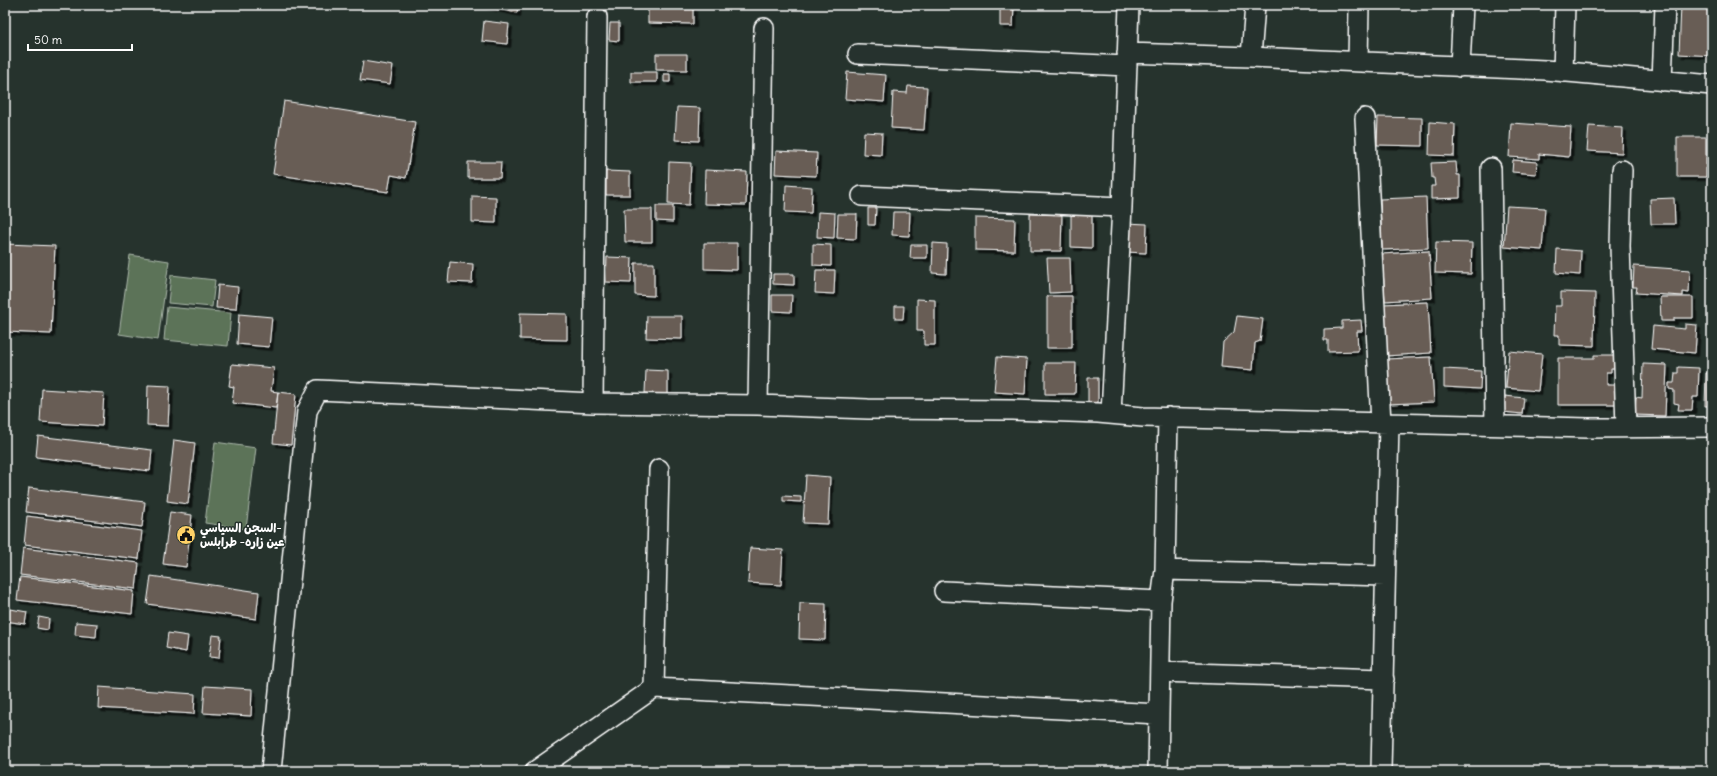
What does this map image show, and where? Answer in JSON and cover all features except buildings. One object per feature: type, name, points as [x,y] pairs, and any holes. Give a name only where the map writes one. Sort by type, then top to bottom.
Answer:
[{"type":"street","points":[[1111,413],[1122,207],[1129,5]]},
{"type":"street","points":[[1251,57],[1255,5]]},
{"type":"street","points":[[1358,62],[1359,5]]},
{"type":"street","points":[[1460,67],[1463,5]]},
{"type":"street","points":[[1563,72],[1565,5]]},
{"type":"street","points":[[1662,81],[1665,5]]},
{"type":"street","points":[[592,403],[597,17]]},
{"type":"street","points":[[758,405],[764,28]]},
{"type":"street","points":[[858,54],[1127,59],[1251,57],[1563,72],[1712,85]]},
{"type":"street","points":[[1365,118],[1385,423],[1384,679],[1381,771]]},
{"type":"street","points":[[1491,168],[1495,425]]},
{"type":"street","points":[[1622,170],[1620,246],[1626,427]]},
{"type":"street","points":[[862,196],[1122,207]]},
{"type":"street","points":[[271,771],[307,411],[318,390],[592,403],[758,405],[868,409],[1012,410],[1111,413],[1168,417],[1588,428],[1712,427]]},
{"type":"street","points":[[1158,771],[1161,601],[1165,570],[1168,417]]},
{"type":"street","points":[[654,688],[659,469]]},
{"type":"street","points":[[1165,570],[1385,576]]},
{"type":"street","points":[[944,591],[1161,601]]},
{"type":"street","points":[[1160,672],[1384,679]]},
{"type":"street","points":[[535,771],[654,688],[1159,714]]},
{"type":"green space","points":[[130,255],[169,261],[158,340],[119,334]]},
{"type":"green space","points":[[171,275],[215,280],[212,307],[168,303]]},
{"type":"green space","points":[[167,307],[231,313],[228,346],[164,340]]},
{"type":"green space","points":[[215,442],[256,448],[246,529],[205,523]]},
{"type":"place","name":"السجن السياسي- عين زاره- طرابلس","points":[[186,535]]}]
